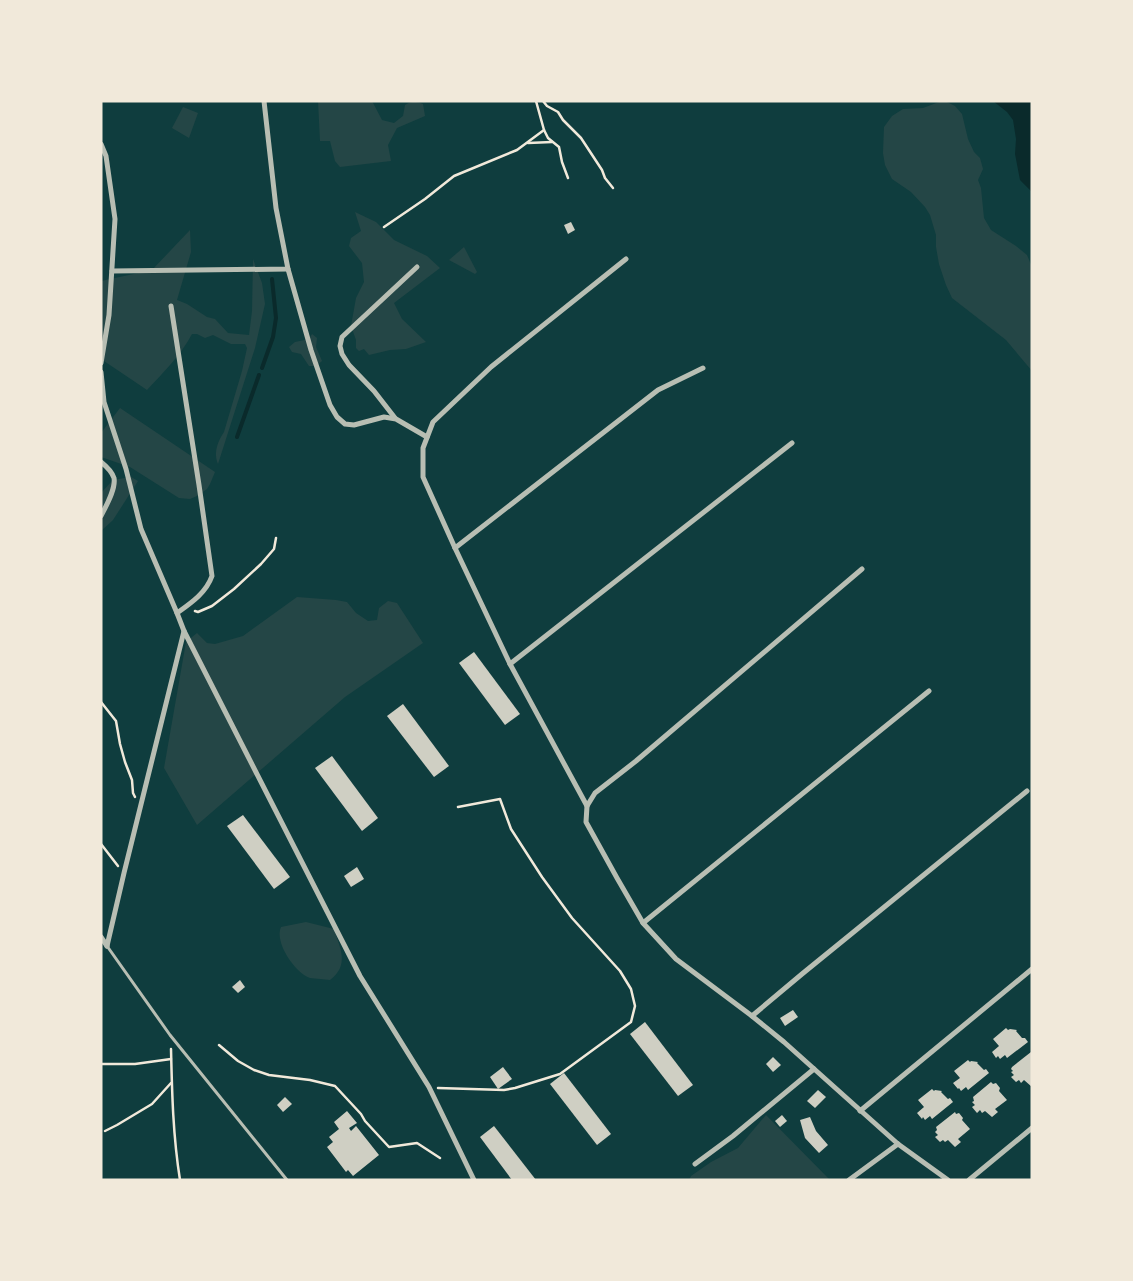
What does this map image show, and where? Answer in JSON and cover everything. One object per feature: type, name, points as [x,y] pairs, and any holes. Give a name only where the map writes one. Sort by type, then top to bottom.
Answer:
[{"type":"street","points":[[264,101],[276,208],[288,269],[311,350],[330,405],[337,417],[345,424],[354,425],[384,417],[396,419],[427,437]]},
{"type":"street","points":[[101,144],[106,156],[115,219],[109,315],[101,363]]},
{"type":"street","points":[[626,258],[491,367],[433,422],[423,448],[423,477],[510,664],[586,806],[586,822],[643,924],[676,959],[752,1016],[784,1042],[898,1144],[948,1180]]},
{"type":"street","points":[[396,419],[374,391],[349,365],[342,354],[340,346],[342,337],[417,267]]},
{"type":"street","points":[[112,271],[288,269]]},
{"type":"street","points":[[171,306],[212,576],[203,592],[177,612]]},
{"type":"street","points":[[455,548],[658,390],[703,368]]},
{"type":"street","points":[[101,372],[104,402],[126,469],[141,529],[184,631],[360,976],[430,1087],[474,1180]]},
{"type":"street","points":[[510,664],[792,443]]},
{"type":"street","points":[[101,462],[114,478],[113,490],[101,516]]},
{"type":"street","points":[[586,806],[595,793],[636,761],[862,569]]},
{"type":"street","points":[[107,946],[184,631]]},
{"type":"street","points":[[643,924],[929,691]]},
{"type":"street","points":[[752,1016],[1027,791]]},
{"type":"street","points":[[101,937],[107,946]]},
{"type":"street","points":[[860,1111],[1032,968]]},
{"type":"street","points":[[695,1164],[733,1136],[814,1069]]},
{"type":"street","points":[[969,1180],[1032,1128]]},
{"type":"street","points":[[849,1180],[898,1144]]},
{"type":"lane","points":[[107,946],[170,1035],[287,1180]]},
{"type":"path","points":[[536,101],[544,130],[548,138],[559,147],[568,178]]},
{"type":"path","points":[[543,101],[547,106],[558,112],[563,120],[581,138],[602,170],[605,178],[614,188]]},
{"type":"path","points":[[384,227],[425,199],[454,176],[517,150],[544,130]]},
{"type":"path","points":[[526,143],[553,142]]},
{"type":"path","points":[[183,608],[198,612],[212,606],[261,564],[274,549],[276,538]]},
{"type":"path","points":[[101,702],[116,721],[122,753],[132,780],[133,793],[141,806]]},
{"type":"path","points":[[430,1087],[504,1090],[560,1074],[631,1022],[635,1006],[631,989],[620,970],[572,918],[542,877],[511,829],[500,800],[458,807]]},
{"type":"path","points":[[101,844],[124,873]]},
{"type":"path","points":[[170,1035],[175,1148],[180,1180]]},
{"type":"path","points":[[219,1045],[238,1061],[254,1070],[270,1075],[310,1080],[335,1086],[389,1147],[417,1143],[440,1158]]},
{"type":"path","points":[[101,1064],[135,1064],[171,1059]]},
{"type":"path","points":[[105,1131],[152,1104],[171,1083]]},
{"type":"shaded area","points":[[318,101],[372,101],[382,120],[394,123],[403,116],[405,105],[416,102],[423,104],[425,116],[397,128],[388,145],[391,161],[340,167],[335,161],[330,141],[320,141]]},
{"type":"shaded area","points":[[993,101],[1032,101],[1032,192],[1020,180],[1015,154],[1016,139],[1013,120],[1007,112]]},
{"type":"shaded area","points":[[939,102],[947,102],[955,106],[962,114],[968,139],[974,152],[980,158],[983,169],[978,180],[981,188],[984,218],[991,230],[1027,255],[1032,267],[1032,371],[1006,340],[952,298],[939,264],[936,235],[930,215],[911,192],[892,179],[885,165],[883,153],[884,127],[892,116],[903,109],[923,108]]},
{"type":"shaded area","points":[[183,107],[198,113],[189,138],[172,128]]},
{"type":"shaded area","points":[[355,212],[376,222],[394,240],[427,256],[440,268],[394,303],[402,319],[426,342],[406,349],[390,350],[369,355],[364,349],[359,351],[356,348],[356,340],[351,326],[356,298],[364,282],[362,263],[349,246],[351,238],[361,231]]},
{"type":"shaded area","points":[[190,230],[191,252],[177,300],[207,317],[215,319],[228,333],[249,335],[252,311],[253,259],[262,283],[265,304],[255,348],[218,464],[216,456],[217,447],[224,432],[242,371],[247,348],[245,344],[231,344],[213,335],[205,338],[192,334],[177,356],[147,390],[101,359],[101,281],[152,270]]},
{"type":"shaded area","points":[[464,247],[477,272],[475,274],[449,260]]},
{"type":"shaded area","points":[[312,334],[317,338],[316,347],[322,361],[316,366],[309,366],[301,354],[292,352],[289,347],[295,342],[309,339]]},
{"type":"shaded area","points":[[120,408],[215,472],[207,489],[190,499],[179,498],[130,467],[101,457],[101,433]]},
{"type":"shaded area","points":[[131,477],[138,481],[113,520],[101,531],[101,493],[113,480]]},
{"type":"shaded area","points":[[297,597],[347,602],[356,613],[368,621],[377,620],[379,608],[388,601],[397,603],[423,643],[345,697],[197,825],[164,768],[186,642],[197,633],[207,643],[215,644],[243,636]]},
{"type":"shaded area","points":[[306,922],[334,929],[341,950],[342,962],[336,974],[330,980],[310,978],[304,975],[292,964],[280,941],[281,927]]},
{"type":"shaded area","points":[[766,1115],[830,1180],[689,1180],[691,1176],[711,1162],[738,1148]]},
{"type":"building","points":[[571,222],[575,230],[568,234],[564,225]]},
{"type":"building","points":[[474,652],[520,714],[505,725],[459,663]]},
{"type":"building","points":[[403,704],[449,766],[434,777],[387,716]]},
{"type":"building","points":[[332,756],[378,818],[362,831],[315,768]]},
{"type":"building","points":[[243,815],[290,877],[274,889],[227,826]]},
{"type":"building","points":[[357,867],[364,879],[351,887],[344,876]]},
{"type":"building","points":[[240,980],[245,987],[238,993],[232,987]]},
{"type":"building","points":[[793,1010],[798,1017],[785,1026],[780,1018]]},
{"type":"building","points":[[645,1022],[693,1085],[678,1096],[630,1034]]},
{"type":"building","points":[[1006,1028],[1008,1030],[1017,1030],[1022,1038],[1025,1038],[1028,1042],[1007,1058],[1005,1055],[1000,1059],[998,1056],[996,1058],[992,1052],[999,1046],[993,1039]]},
{"type":"building","points":[[1031,1052],[1032,1087],[1024,1080],[1021,1083],[1019,1080],[1016,1082],[1011,1077],[1014,1075],[1011,1072],[1013,1071],[1012,1067]]},
{"type":"building","points":[[773,1057],[781,1065],[773,1072],[766,1064]]},
{"type":"building","points":[[968,1060],[970,1062],[978,1062],[989,1073],[968,1090],[966,1087],[961,1091],[953,1083],[960,1078],[954,1071]]},
{"type":"building","points":[[503,1067],[512,1079],[498,1089],[490,1077]]},
{"type":"building","points":[[564,1073],[611,1134],[597,1145],[550,1084]]},
{"type":"building","points":[[991,1082],[993,1084],[996,1083],[1000,1088],[999,1091],[1007,1100],[995,1109],[998,1112],[992,1117],[985,1111],[982,1113],[980,1110],[977,1113],[972,1107],[975,1105],[972,1102],[974,1101],[973,1097]]},
{"type":"building","points":[[932,1089],[934,1091],[942,1091],[953,1102],[932,1119],[930,1116],[925,1120],[917,1113],[924,1107],[918,1100]]},
{"type":"building","points":[[818,1090],[826,1097],[815,1108],[807,1101]]},
{"type":"building","points":[[285,1097],[292,1104],[283,1112],[277,1105]]},
{"type":"building","points":[[347,1111],[357,1123],[349,1128],[351,1131],[356,1126],[379,1155],[353,1176],[348,1170],[346,1172],[327,1147],[333,1142],[329,1137],[339,1129],[334,1122]]},
{"type":"building","points":[[955,1112],[956,1114],[959,1113],[970,1129],[958,1139],[961,1142],[955,1147],[948,1140],[940,1142],[935,1137],[938,1135],[935,1132],[937,1130],[936,1127]]},
{"type":"building","points":[[782,1115],[787,1121],[780,1127],[775,1121]]},
{"type":"building","points":[[810,1117],[816,1131],[828,1145],[819,1153],[805,1138],[800,1120]]},
{"type":"building","points":[[494,1126],[536,1180],[512,1180],[480,1137]]},
{"type":"waterway","points":[[262,368],[273,337],[276,318],[272,279]]},
{"type":"waterway","points":[[237,437],[259,375]]}]
